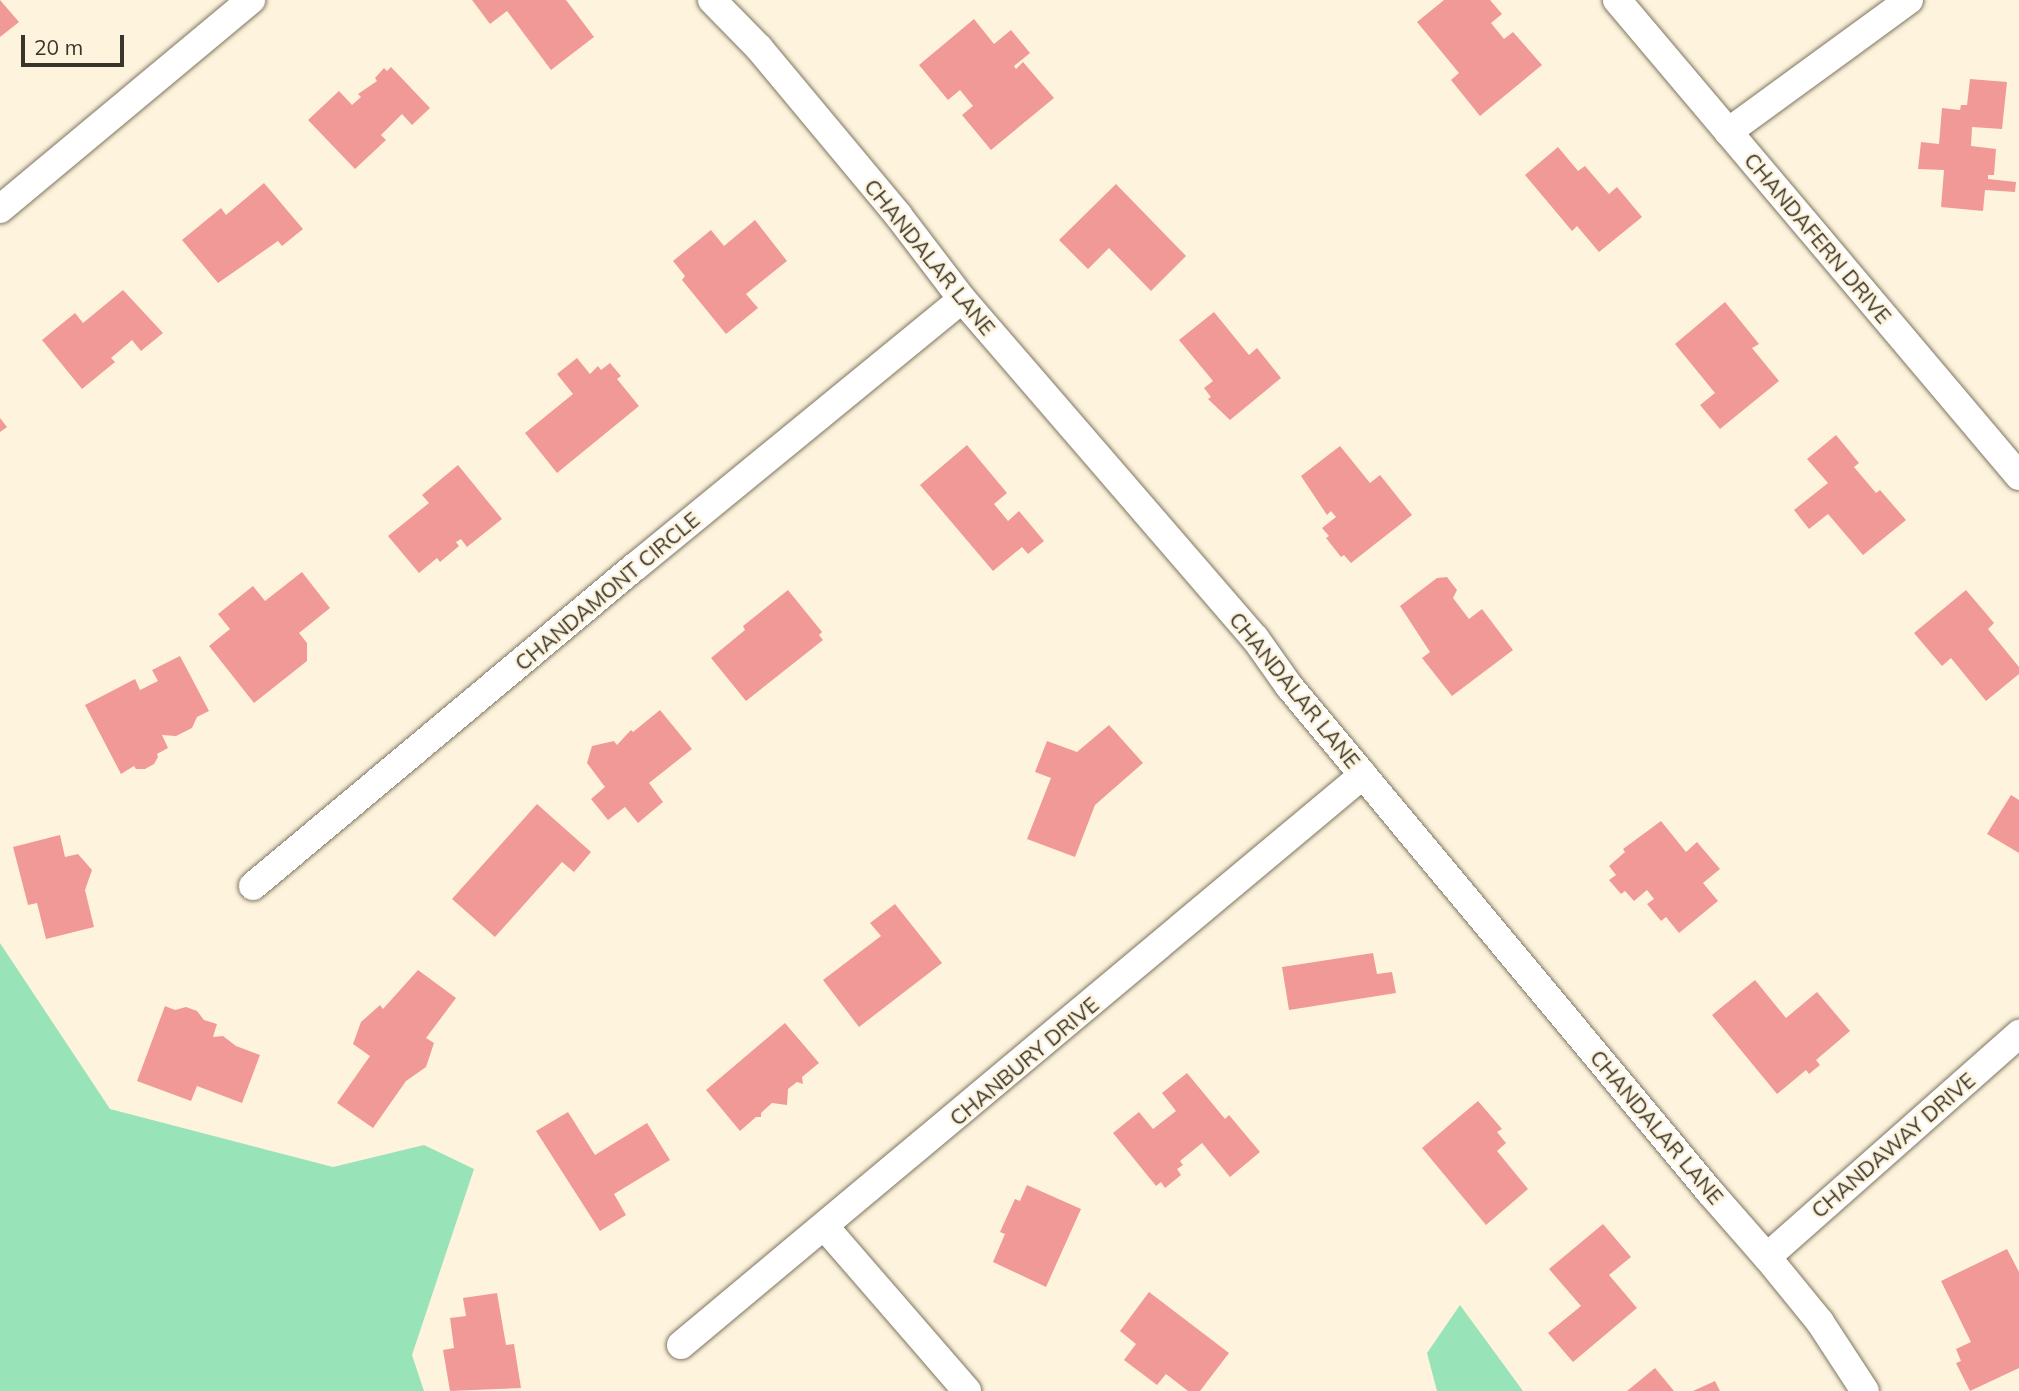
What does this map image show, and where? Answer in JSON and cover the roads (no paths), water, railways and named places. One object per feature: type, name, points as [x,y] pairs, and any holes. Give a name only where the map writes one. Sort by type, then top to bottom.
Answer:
[{"type":"street","points":[[0,209],[251,0]]},
{"type":"street","name":"CHANDALAR LANE","points":[[712,0],[794,90],[898,215],[962,299],[1255,638],[1289,686],[1710,1192],[1768,1256],[1820,1322],[1865,1391]]},
{"type":"street","name":"CHANDAFERN DRIVE","points":[[1617,0],[2019,476]]},
{"type":"street","points":[[1728,132],[1909,0]]},
{"type":"street","name":"CHANDAMONT CIRCLE","points":[[253,886],[636,566],[962,299]]},
{"type":"street","name":"CHANBURY DRIVE","points":[[681,1345],[1363,775]]},
{"type":"street","name":"CHANDAWAY DRIVE","points":[[1768,1256],[2019,1034]]},
{"type":"street","points":[[825,1227],[967,1391]]}]
